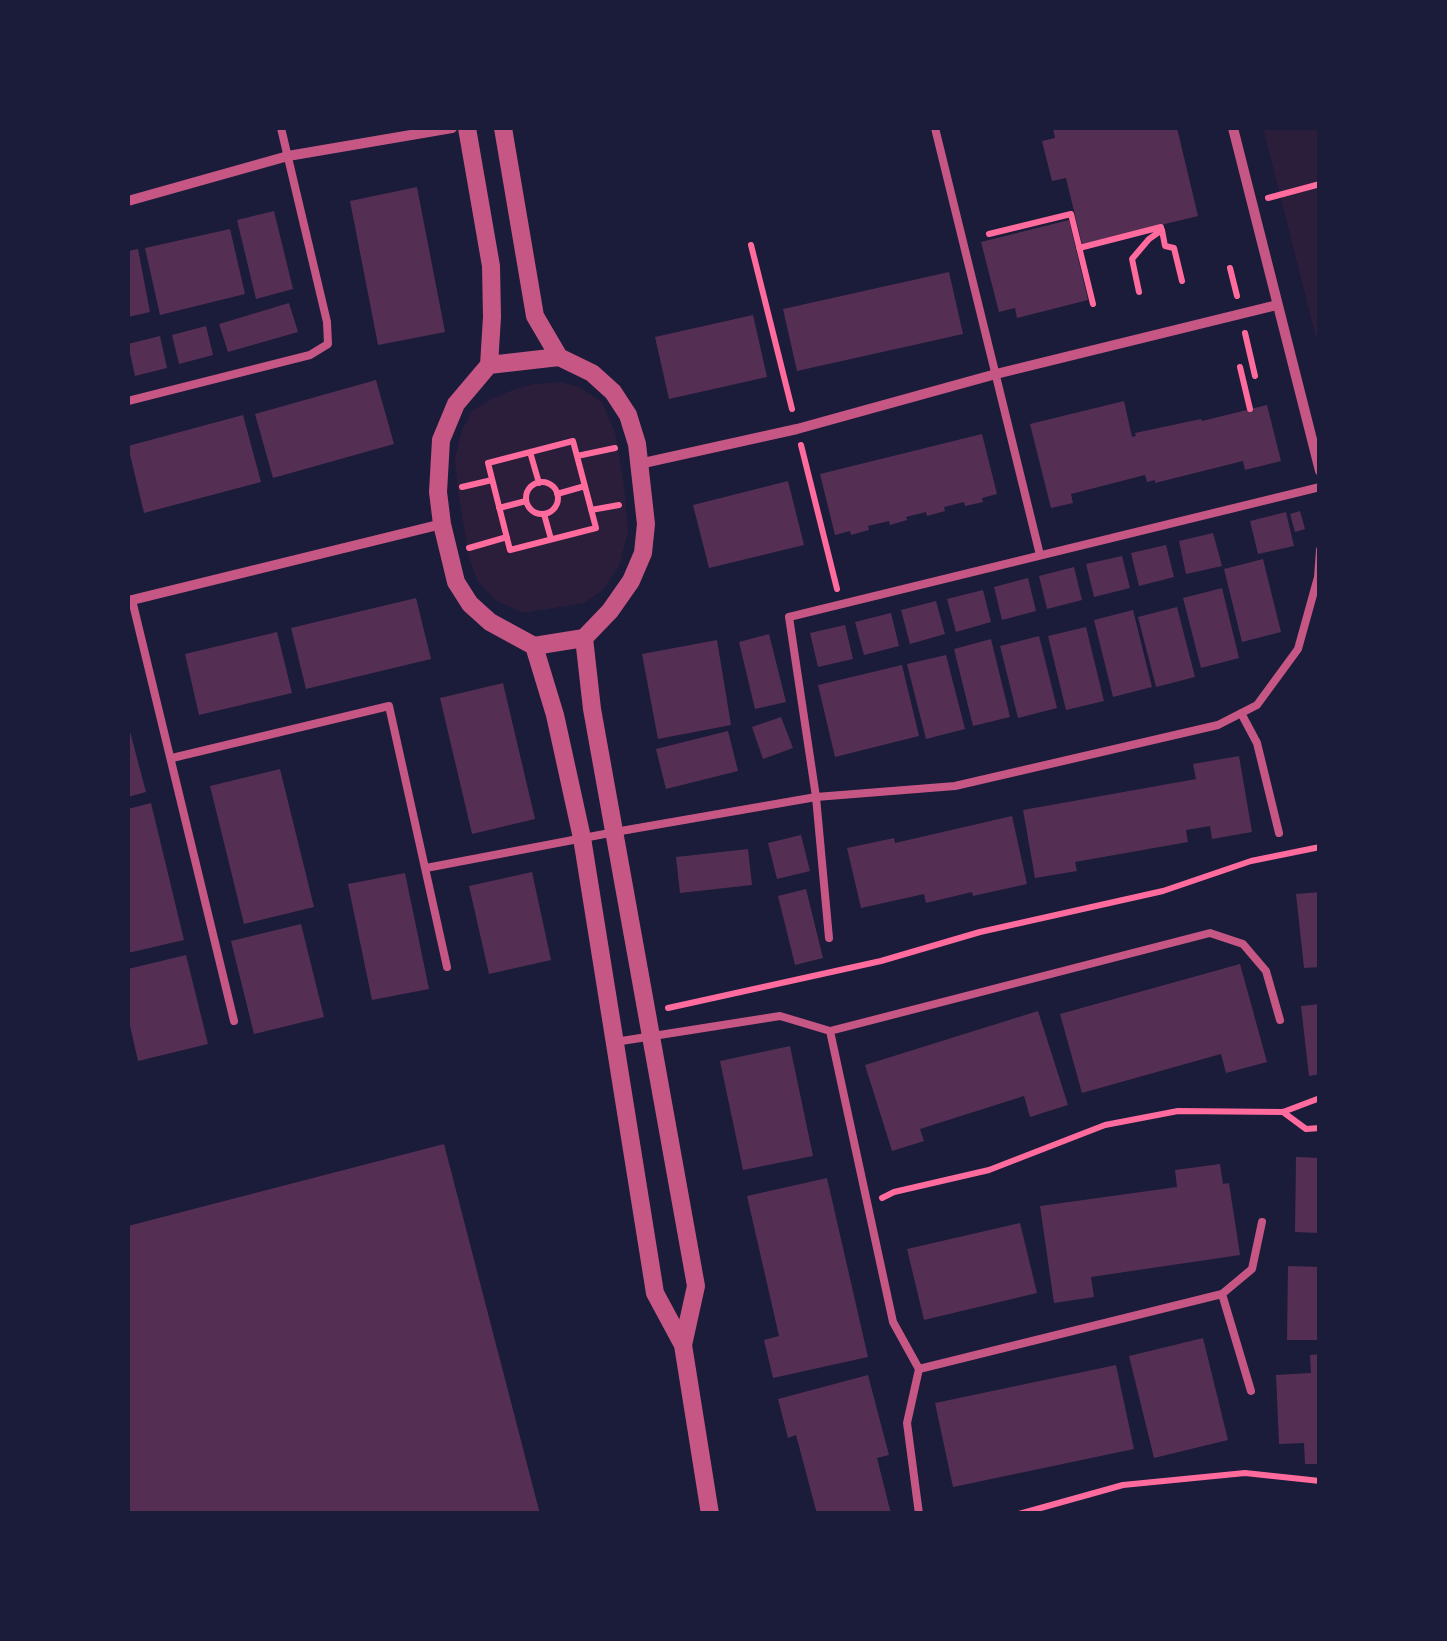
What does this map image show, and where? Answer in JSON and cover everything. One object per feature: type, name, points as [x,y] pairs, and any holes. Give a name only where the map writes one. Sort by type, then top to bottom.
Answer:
[{"type":"street","points":[[128,201],[288,156],[452,128]]},
{"type":"street","points":[[467,128],[491,266],[492,317],[489,365],[456,404],[441,440],[438,492],[448,554],[456,582],[470,604],[490,622],[534,646],[584,638],[632,581],[643,553],[646,524],[640,464],[628,415],[613,392],[592,372],[558,357],[489,365]]},
{"type":"street","points":[[503,128],[535,316],[558,357]]},
{"type":"street","points":[[1232,128],[1320,471]]},
{"type":"street","points":[[640,464],[797,429],[996,374],[1277,305]]},
{"type":"street","points":[[130,600],[442,524]]},
{"type":"street","points":[[584,638],[592,709],[696,1286],[683,1346]]},
{"type":"street","points":[[534,646],[555,715],[582,838],[654,1294],[683,1346],[710,1514]]},
{"type":"lane","points":[[128,402],[310,355],[328,344],[328,322],[281,128]]},
{"type":"lane","points":[[935,128],[1040,556]]},
{"type":"lane","points":[[829,938],[816,797],[789,618],[1320,487]]},
{"type":"lane","points":[[426,868],[816,797],[955,786],[1218,724],[1257,705],[1298,649],[1318,577],[1320,550]]},
{"type":"lane","points":[[130,600],[234,1020]]},
{"type":"lane","points":[[172,758],[389,706],[448,966]]},
{"type":"lane","points":[[1241,713],[1257,743],[1279,833]]},
{"type":"lane","points":[[615,1042],[780,1016],[830,1031],[1210,933],[1243,944],[1266,971],[1280,1020]]},
{"type":"lane","points":[[830,1031],[893,1322],[919,1369],[907,1423],[919,1514]]},
{"type":"lane","points":[[919,1369],[1222,1294],[1252,1269],[1262,1222]]},
{"type":"lane","points":[[1222,1294],[1251,1391]]},
{"type":"path","points":[[1265,198],[1320,184]]},
{"type":"path","points":[[989,234],[1071,214],[1093,304]]},
{"type":"path","points":[[1079,248],[1161,227]]},
{"type":"path","points":[[1161,227],[1166,246],[1174,248],[1182,281]]},
{"type":"path","points":[[1139,292],[1132,259],[1161,227]]},
{"type":"path","points":[[1240,367],[1250,409]]},
{"type":"path","points":[[573,441],[596,528],[510,550],[488,463],[530,452],[573,441]]},
{"type":"path","points":[[577,456],[637,444]]},
{"type":"path","points":[[530,452],[539,482]]},
{"type":"path","points":[[456,488],[492,480]]},
{"type":"path","points":[[539,482],[552,485],[557,494],[557,504],[544,514],[534,512],[526,501],[526,493],[539,482]]},
{"type":"path","points":[[557,494],[585,486]]},
{"type":"path","points":[[499,508],[526,501]]},
{"type":"path","points":[[591,510],[626,504]]},
{"type":"path","points":[[544,514],[551,539]]},
{"type":"path","points":[[448,554],[507,537]]},
{"type":"path","points":[[648,1012],[880,961],[980,932],[1163,891],[1251,861],[1320,847]]},
{"type":"path","points":[[868,1205],[894,1192],[990,1170],[1105,1125],[1178,1111],[1284,1112],[1320,1098]]},
{"type":"path","points":[[1284,1112],[1306,1128],[1320,1128]]},
{"type":"path","points":[[1019,1514],[1124,1485],[1245,1473],[1320,1481]]},
{"type":"shaded area","points":[[1263,128],[1319,128],[1319,349]]},
{"type":"shaded area","points":[[561,382],[579,387],[602,402],[615,432],[628,531],[620,564],[603,590],[584,603],[523,613],[495,600],[477,580],[469,557],[455,458],[472,411],[515,389]]},
{"type":"building","points":[[1053,128],[1177,128],[1198,216],[1082,244],[1066,178],[1052,181],[1042,141],[1055,138]]},
{"type":"building","points":[[417,187],[445,332],[378,345],[350,201]]},
{"type":"building","points":[[274,211],[293,289],[256,299],[237,220]]},
{"type":"building","points":[[1069,220],[1088,300],[1017,318],[1015,308],[999,312],[981,242]]},
{"type":"building","points":[[230,229],[245,294],[160,315],[145,248]]},
{"type":"building","points":[[138,249],[150,312],[128,317],[128,251]]},
{"type":"building","points":[[949,272],[963,334],[797,371],[783,309]]},
{"type":"building","points":[[289,303],[298,332],[228,352],[219,324]]},
{"type":"building","points":[[753,315],[767,377],[669,399],[655,337]]},
{"type":"building","points":[[206,326],[213,355],[179,364],[172,335]]},
{"type":"building","points":[[160,336],[167,368],[135,376],[128,344]]},
{"type":"building","points":[[376,380],[394,444],[273,478],[255,414]]},
{"type":"building","points":[[1124,401],[1132,437],[1135,433],[1267,405],[1281,461],[1245,470],[1243,461],[1155,483],[1147,482],[1145,475],[1071,494],[1073,503],[1051,508],[1030,424]]},
{"type":"building","points":[[243,415],[261,482],[144,513],[128,446]]},
{"type":"building","points":[[982,434],[997,494],[982,498],[983,502],[965,506],[964,502],[927,516],[926,512],[890,525],[889,521],[868,526],[869,530],[851,535],[850,531],[835,535],[820,474]]},
{"type":"building","points":[[788,481],[804,545],[709,568],[693,505]]},
{"type":"building","points":[[1300,511],[1305,529],[1295,532],[1290,514]]},
{"type":"building","points":[[1286,512],[1294,546],[1258,554],[1250,521]]},
{"type":"building","points":[[1213,533],[1222,566],[1186,574],[1179,541]]},
{"type":"building","points":[[1166,545],[1174,577],[1139,586],[1131,553]]},
{"type":"building","points":[[1122,556],[1130,588],[1094,597],[1086,564]]},
{"type":"building","points":[[1263,559],[1281,632],[1242,642],[1224,569]]},
{"type":"building","points":[[1074,567],[1082,600],[1047,609],[1039,576]]},
{"type":"building","points":[[1028,578],[1036,611],[1002,620],[994,587]]},
{"type":"building","points":[[1222,588],[1239,658],[1201,668],[1183,598]]},
{"type":"building","points":[[983,590],[991,622],[956,632],[947,599]]},
{"type":"building","points":[[416,598],[431,659],[306,689],[291,628]]},
{"type":"building","points":[[936,601],[945,634],[910,644],[901,610]]},
{"type":"building","points":[[1177,607],[1195,677],[1156,687],[1138,617]]},
{"type":"building","points":[[1133,610],[1152,687],[1113,697],[1094,620]]},
{"type":"building","points":[[891,613],[899,646],[864,655],[855,622]]},
{"type":"building","points":[[845,625],[853,659],[818,667],[810,633]]},
{"type":"building","points":[[1086,627],[1104,701],[1066,710],[1048,636]]},
{"type":"building","points":[[277,632],[292,693],[199,715],[185,654]]},
{"type":"building","points":[[769,634],[786,702],[755,709],[739,642]]},
{"type":"building","points":[[1039,636],[1057,708],[1018,718],[1000,646]]},
{"type":"building","points":[[991,639],[1010,717],[973,726],[954,649]]},
{"type":"building","points":[[717,640],[731,725],[658,739],[642,654]]},
{"type":"building","points":[[946,655],[965,729],[926,739],[907,664]]},
{"type":"building","points":[[902,665],[919,736],[835,757],[818,685]]},
{"type":"building","points":[[503,683],[535,819],[472,834],[440,698]]},
{"type":"building","points":[[781,717],[793,748],[763,759],[752,727]]},
{"type":"building","points":[[128,724],[146,792],[128,797]]},
{"type":"building","points":[[728,731],[738,771],[666,789],[656,749]]},
{"type":"building","points":[[1239,756],[1252,832],[1212,839],[1210,826],[1186,830],[1188,842],[1075,862],[1077,871],[1035,878],[1023,810],[1196,779],[1193,764]]},
{"type":"building","points":[[280,769],[314,907],[244,924],[210,786]]},
{"type":"building","points":[[151,803],[184,940],[128,953],[128,809]]},
{"type":"building","points":[[1012,816],[1027,884],[926,903],[924,894],[861,908],[847,848],[894,838],[895,843]]},
{"type":"building","points":[[801,835],[810,871],[777,879],[768,843]]},
{"type":"building","points":[[748,849],[752,885],[680,893],[676,857]]},
{"type":"building","points":[[532,872],[551,960],[489,974],[469,886]]},
{"type":"building","points":[[405,873],[429,989],[372,1000],[348,884]]},
{"type":"building","points":[[806,889],[823,958],[795,965],[778,896]]},
{"type":"building","points":[[1320,892],[1320,967],[1304,968],[1296,894]]},
{"type":"building","points":[[301,924],[324,1017],[254,1034],[231,941]]},
{"type":"building","points":[[186,955],[208,1044],[138,1061],[128,1017],[128,969]]},
{"type":"building","points":[[1240,964],[1267,1062],[1226,1073],[1221,1054],[1082,1093],[1060,1014]]},
{"type":"building","points":[[1320,1004],[1320,1074],[1309,1076],[1301,1006]]},
{"type":"building","points":[[1038,1011],[1068,1105],[1030,1117],[1024,1096],[920,1129],[924,1141],[892,1151],[865,1065]]},
{"type":"building","points":[[790,1046],[813,1156],[743,1170],[720,1061]]},
{"type":"building","points":[[444,1144],[540,1514],[128,1514],[128,1226]]},
{"type":"building","points":[[1296,1157],[1320,1158],[1320,1233],[1295,1232]]},
{"type":"building","points":[[1220,1164],[1223,1184],[1229,1183],[1240,1255],[1091,1277],[1094,1297],[1054,1303],[1040,1206],[1177,1187],[1175,1170]]},
{"type":"building","points":[[827,1178],[868,1357],[773,1378],[764,1340],[779,1336],[747,1196]]},
{"type":"building","points":[[1020,1223],[1037,1293],[924,1320],[907,1249]]},
{"type":"building","points":[[1288,1266],[1320,1267],[1320,1340],[1287,1340]]},
{"type":"building","points":[[1203,1338],[1228,1440],[1154,1458],[1129,1356]]},
{"type":"building","points":[[1320,1354],[1320,1464],[1305,1464],[1304,1443],[1279,1444],[1276,1375],[1311,1373],[1310,1355]]},
{"type":"building","points":[[1116,1365],[1134,1449],[953,1487],[935,1403]]},
{"type":"building","points":[[868,1375],[889,1455],[877,1458],[891,1514],[817,1514],[796,1435],[788,1438],[778,1399]]}]
